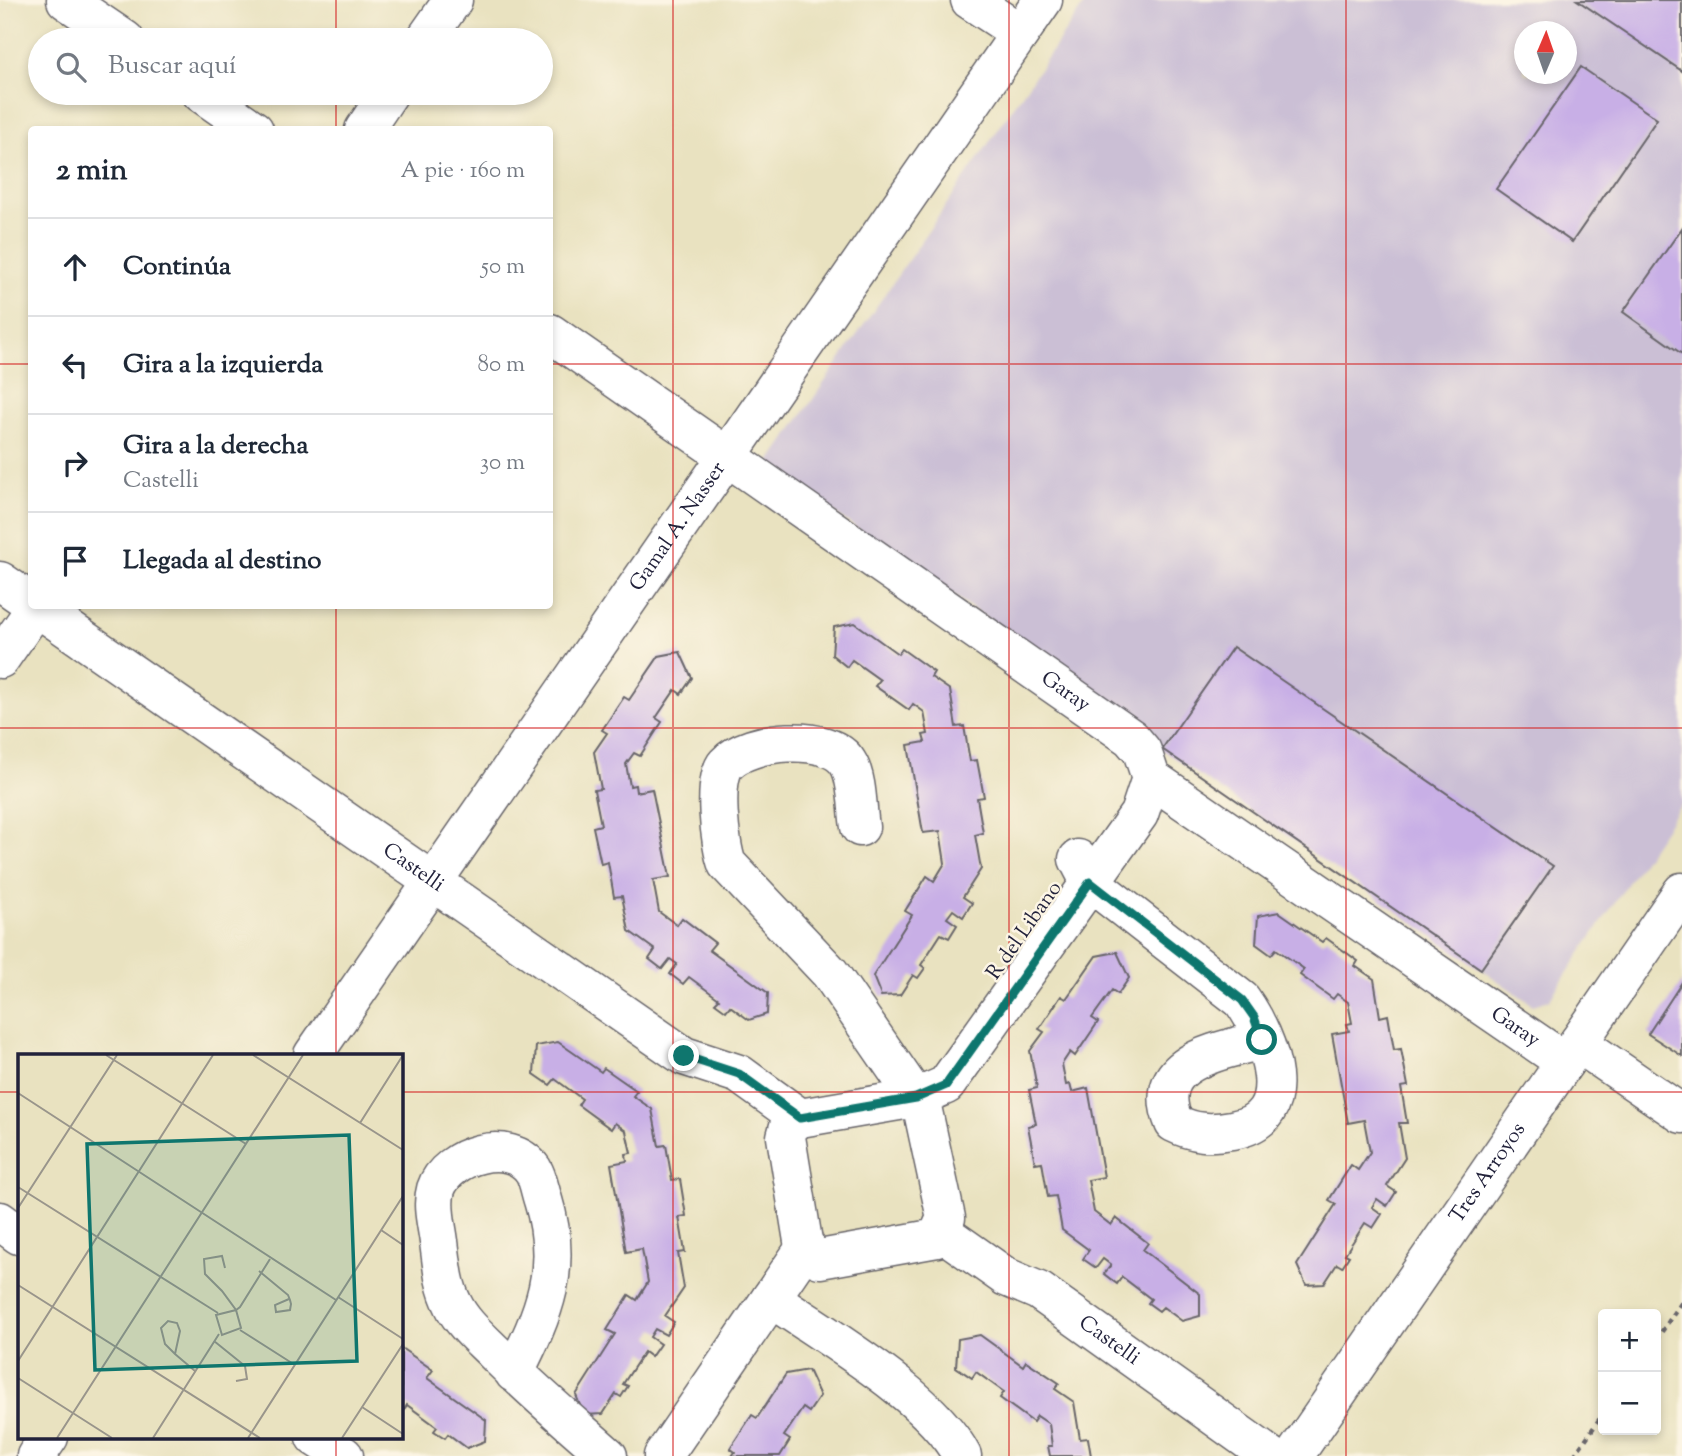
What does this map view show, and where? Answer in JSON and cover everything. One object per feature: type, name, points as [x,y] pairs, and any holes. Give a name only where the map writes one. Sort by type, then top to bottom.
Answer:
[{"type":"street","points":[[66,0],[107,28]]},
{"type":"street","points":[[433,28],[453,0]]},
{"type":"street","points":[[970,0],[1020,33]]},
{"type":"street","name":"Gamal A. Nasser","points":[[314,1054],[1043,0]]},
{"type":"street","points":[[218,105],[248,126]]},
{"type":"street","points":[[367,126],[381,105]]},
{"type":"street","name":"Garay","points":[[553,335],[1131,738],[1142,751],[1151,778],[1572,1052],[1682,1114]]},
{"type":"street","name":"Castelli","points":[[0,581],[28,600]]},
{"type":"street","points":[[0,659],[32,609]]},
{"type":"street","name":"Castelli","points":[[41,609],[684,1056],[739,1074],[800,1118]]},
{"type":"street","points":[[805,1248],[820,1259],[830,1259],[929,1240],[942,1232],[946,1218],[923,1105],[830,973],[727,864],[720,848],[719,780],[724,766],[734,757],[772,743],[822,744],[840,752],[850,765],[860,827]]},
{"type":"street","name":"R del Libano","points":[[916,1098],[927,1070],[1084,869],[1118,800],[1151,778]]},
{"type":"street","points":[[1084,869],[1242,1000],[1254,1017],[1262,1040]]},
{"type":"street","name":"Tres Arroyos","points":[[1294,1456],[1682,892]]},
{"type":"street","points":[[663,1456],[805,1248],[786,1137],[789,1126],[800,1118],[916,1098]]},
{"type":"street","points":[[514,1373],[544,1310],[550,1291],[551,1224],[534,1171],[524,1161],[505,1154],[480,1153],[459,1161],[443,1174],[436,1188],[433,1202],[445,1283],[464,1322],[514,1373],[608,1456]]},
{"type":"street","points":[[0,1222],[18,1233]]},
{"type":"street","name":"Castelli","points":[[942,1232],[1006,1278],[1039,1291],[1270,1456]]},
{"type":"street","points":[[771,1298],[919,1402],[952,1436],[962,1456]]},
{"type":"street","points":[[36,1456],[48,1438]]},
{"type":"street","points":[[317,1438],[344,1456]]},
{"type":"path","points":[[1661,1333],[1682,1303]]},
{"type":"path","points":[[1574,1456],[1598,1421]]},
{"type":"shaded area","points":[[1087,0],[1682,0],[1682,803],[1549,1000],[1533,1005],[1151,742],[1155,735],[767,466]]},
{"type":"building","points":[[1577,0],[1682,0],[1682,71]]},
{"type":"building","points":[[1581,67],[1657,119],[1572,242],[1496,189],[1569,84],[1577,84],[1577,73]]},
{"type":"building","points":[[1682,228],[1682,354],[1623,312]]},
{"type":"building","points":[[855,623],[898,654],[902,649],[934,672],[931,677],[950,690],[956,727],[964,726],[970,761],[977,760],[984,797],[977,798],[983,833],[975,835],[981,869],[963,897],[972,903],[963,917],[953,910],[947,918],[957,925],[949,938],[941,934],[921,965],[925,968],[918,978],[913,975],[900,995],[881,996],[873,976],[912,915],[905,911],[927,876],[934,881],[945,863],[940,831],[923,833],[908,745],[925,742],[923,735],[928,734],[924,712],[913,704],[909,710],[875,686],[880,680],[852,660],[847,667],[832,655],[834,627]]},
{"type":"building","points":[[1233,647],[1553,866],[1481,969],[1162,749]]},
{"type":"building","points":[[680,652],[692,678],[681,694],[675,690],[656,718],[662,722],[640,756],[634,753],[626,764],[630,786],[635,785],[636,792],[652,789],[670,877],[653,880],[659,912],[677,925],[682,918],[715,943],[709,950],[768,993],[767,1014],[749,1020],[730,1006],[726,1011],[715,1003],[719,999],[689,977],[683,984],[670,974],[677,964],[670,959],[662,969],[649,959],[655,950],[629,931],[622,896],[614,897],[608,862],[601,864],[593,827],[601,825],[594,790],[601,789],[594,752],[607,733],[602,730],[624,697],[629,700],[659,656]]},
{"type":"building","points":[[1279,912],[1322,942],[1326,938],[1358,961],[1355,966],[1374,979],[1380,1017],[1388,1015],[1394,1050],[1401,1049],[1408,1086],[1401,1087],[1407,1123],[1399,1123],[1405,1158],[1387,1186],[1396,1192],[1387,1206],[1377,1199],[1372,1207],[1382,1214],[1373,1228],[1365,1223],[1345,1254],[1349,1256],[1342,1267],[1337,1264],[1324,1284],[1306,1285],[1297,1265],[1336,1204],[1329,1200],[1351,1165],[1358,1170],[1370,1152],[1364,1120],[1348,1123],[1332,1034],[1349,1031],[1347,1024],[1352,1023],[1348,1002],[1337,994],[1333,999],[1300,975],[1304,969],[1276,949],[1271,955],[1256,944],[1258,916]]},
{"type":"building","points":[[1117,952],[1129,978],[1118,994],[1112,990],[1092,1018],[1098,1022],[1075,1056],[1070,1052],[1062,1064],[1066,1085],[1070,1084],[1072,1092],[1088,1088],[1104,1177],[1088,1180],[1094,1212],[1111,1225],[1116,1218],[1148,1243],[1143,1250],[1200,1294],[1200,1316],[1182,1321],[1163,1307],[1159,1311],[1148,1303],[1151,1299],[1122,1277],[1117,1284],[1104,1274],[1111,1265],[1103,1259],[1096,1268],[1083,1259],[1089,1250],[1062,1230],[1056,1196],[1048,1197],[1042,1162],[1035,1163],[1028,1126],[1036,1124],[1029,1090],[1037,1088],[1030,1051],[1044,1032],[1039,1029],[1061,996],[1066,999],[1096,956]]},
{"type":"building","points":[[1682,982],[1682,1056],[1648,1034]]},
{"type":"building","points":[[558,1042],[601,1072],[604,1068],[637,1091],[633,1096],[652,1109],[659,1146],[666,1145],[672,1180],[680,1179],[686,1216],[679,1217],[685,1252],[678,1253],[684,1288],[665,1316],[674,1322],[666,1335],[655,1329],[650,1337],[660,1344],[651,1357],[644,1352],[623,1384],[628,1386],[621,1397],[616,1394],[603,1414],[584,1415],[576,1395],[615,1334],[607,1330],[629,1295],[637,1300],[648,1282],[642,1249],[626,1252],[611,1164],[627,1161],[626,1154],[631,1153],[626,1131],[615,1123],[611,1129],[578,1105],[582,1099],[555,1079],[550,1085],[534,1074],[536,1046]]},
{"type":"building","points":[[980,1335],[1023,1366],[1026,1361],[1059,1383],[1055,1389],[1074,1402],[1080,1439],[1088,1438],[1091,1456],[1050,1456],[1048,1446],[1052,1446],[1049,1424],[1037,1416],[1033,1422],[1000,1398],[1004,1392],[976,1372],[972,1378],[956,1367],[958,1339]]},
{"type":"building","points":[[402,1349],[433,1370],[427,1378],[486,1420],[485,1441],[467,1448],[448,1434],[445,1438],[434,1431],[437,1427],[407,1405],[402,1412]]},
{"type":"building","points":[[808,1370],[820,1396],[809,1412],[803,1408],[784,1436],[790,1440],[780,1456],[732,1456],[735,1452],[730,1448],[752,1415],[757,1418],[786,1374]]},
{"type":"route","points":[[684,1056],[739,1074],[800,1118],[916,1098],[946,1085],[1090,882],[1242,1000],[1254,1017],[1262,1040]]}]
